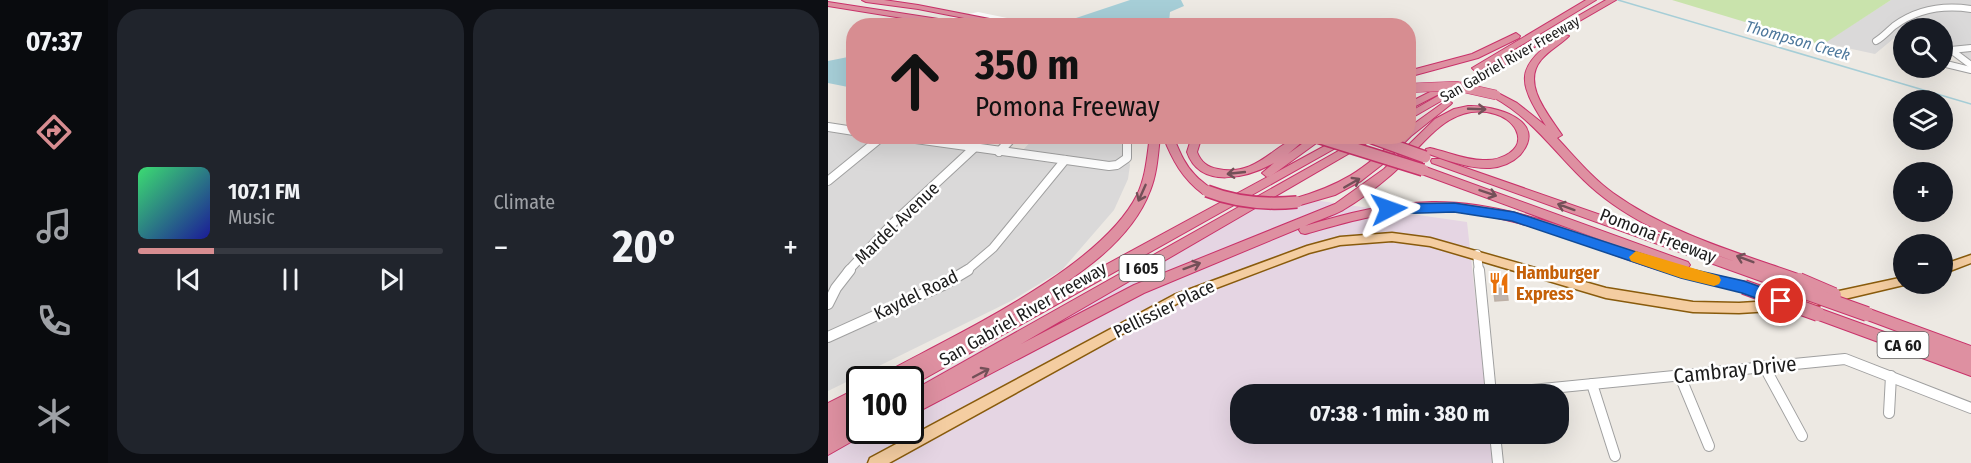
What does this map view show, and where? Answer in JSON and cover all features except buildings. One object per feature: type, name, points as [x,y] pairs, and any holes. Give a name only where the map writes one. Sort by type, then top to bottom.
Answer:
[{"type":"highway","points":[[866,0],[918,6],[980,18]]},
{"type":"highway","points":[[902,0],[918,6]]},
{"type":"highway","name":"San Gabriel River Freeway","points":[[1416,102],[1514,45],[1527,41],[1593,5],[1612,0]]},
{"type":"highway","points":[[828,4],[924,18]]},
{"type":"highway","points":[[1416,73],[1475,56],[1559,14],[1593,5]]},
{"type":"highway","points":[[1416,107],[1593,5]]},
{"type":"highway","points":[[1576,164],[1534,98],[1530,89],[1528,72],[1531,64],[1541,52],[1576,29],[1593,5]]},
{"type":"highway","name":"San Gabriel River Freeway","points":[[1416,112],[1504,62],[1593,5]]},
{"type":"highway","points":[[1416,128],[1504,62]]},
{"type":"highway","points":[[1416,88],[1456,86],[1496,95],[1536,120],[1606,194],[1654,222],[1800,280],[1872,313]]},
{"type":"highway","points":[[924,402],[1139,289],[1316,218],[1349,201],[1384,176],[1439,121],[1450,113],[1478,109],[1498,112],[1516,123],[1522,134],[1523,142],[1520,148],[1507,159],[1474,164],[1426,159],[1353,144]]},
{"type":"highway","points":[[910,366],[1050,286],[1103,247],[1132,213],[1144,193],[1154,144]]},
{"type":"highway","points":[[1171,144],[1185,173],[1207,191],[1243,202],[1270,204],[1297,202],[1326,195],[1356,181],[1398,144]]},
{"type":"highway","points":[[1194,144],[1192,152],[1194,159],[1206,170],[1227,174],[1259,168],[1293,144]]},
{"type":"highway","points":[[1123,262],[1309,144]]},
{"type":"highway","name":"San Gabriel River Freeway","points":[[924,371],[1337,144]]},
{"type":"highway","points":[[924,384],[1352,144]]},
{"type":"highway","name":"San Gabriel River Freeway","points":[[924,392],[1361,144]]},
{"type":"highway","name":"Pomona Freeway","points":[[1364,144],[1426,159],[1872,313],[1971,351]]},
{"type":"highway","name":"Pomona Freeway","points":[[1387,144],[1744,287],[1971,370]]},
{"type":"highway","points":[[1393,144],[1426,159]]},
{"type":"highway","points":[[924,379],[1289,175],[1299,165]]},
{"type":"highway","points":[[1232,251],[1367,213],[1412,207],[1454,207],[1514,216],[1681,272],[1744,287]]},
{"type":"highway","points":[[1818,314],[1849,317],[1971,361]]},
{"type":"highway","points":[[828,411],[846,401]]},
{"type":"highway","points":[[828,420],[846,411]]},
{"type":"highway","points":[[831,439],[846,426]]},
{"type":"highway","points":[[831,439],[846,429]]},
{"type":"highway","points":[[831,439],[846,434]]},
{"type":"main road","name":"Pellissier Place","points":[[875,463],[1178,298],[1307,250],[1356,239],[1392,237],[1430,242],[1606,293],[1693,307],[1739,308],[1802,304],[1893,283]]},
{"type":"main road","points":[[1953,266],[1971,260]]},
{"type":"street","points":[[1876,41],[1883,38],[1894,25],[1921,12],[1952,8],[1970,9]]},
{"type":"street","points":[[1953,50],[1971,48]]},
{"type":"street","points":[[1953,52],[1971,65]]},
{"type":"street","points":[[1953,66],[1971,70]]},
{"type":"street","points":[[828,127],[846,130]]},
{"type":"street","points":[[829,178],[873,144]]},
{"type":"street","points":[[947,144],[1117,165],[1127,158],[1126,144]]},
{"type":"street","points":[[999,152],[1006,144]]},
{"type":"street","name":"Mardel Avenue","points":[[828,304],[831,293],[854,264],[974,148]]},
{"type":"street","name":"Kaydel Road","points":[[828,334],[943,285],[974,266],[993,248],[1065,160]]},
{"type":"street","points":[[1477,254],[1490,384]]},
{"type":"street","name":"Cambray Drive","points":[[1569,386],[1845,359],[1971,408]]},
{"type":"street","points":[[1764,366],[1802,436]]},
{"type":"street","points":[[1680,376],[1709,446]]},
{"type":"street","points":[[1889,413],[1891,376]]},
{"type":"street","points":[[1592,384],[1615,456]]},
{"type":"street","points":[[1496,444],[1498,463]]},
{"type":"shaded area","points":[[1891,0],[1971,0],[1971,61],[1958,52],[1953,53],[1953,18],[1893,18],[1893,39],[1875,54],[1824,43]]},
{"type":"shaded area","points":[[846,127],[846,144],[978,144],[1023,150],[1029,144],[1123,144],[1130,165],[1128,179],[1114,210],[1062,270],[1011,301],[879,366],[846,366],[846,382],[828,391],[828,131]]},
{"type":"shaded area","points":[[1265,193],[1467,222],[1485,384],[1230,384],[1230,444],[1491,444],[1493,463],[828,463],[828,432],[846,432],[846,444],[924,444],[924,382]]},
{"type":"green space","points":[[1672,0],[1891,0],[1822,45]]},
{"type":"water","points":[[1130,0],[1181,0],[1184,6],[1170,12],[1169,18],[1076,18]]},
{"type":"water","points":[[846,57],[846,87],[828,83],[828,61]]},
{"type":"pier","points":[[978,12],[1007,18],[950,18]]},
{"type":"waterway","name":"Thompson Creek","points":[[1618,0],[1971,104]]},
{"type":"slow traffic","points":[[1636,257],[1714,280]]},
{"type":"place","name":"Hamburger Express","points":[[1499,283]]},
{"type":"route","points":[[1389,209],[1454,207],[1514,216],[1681,272],[1744,287],[1781,301]]}]
